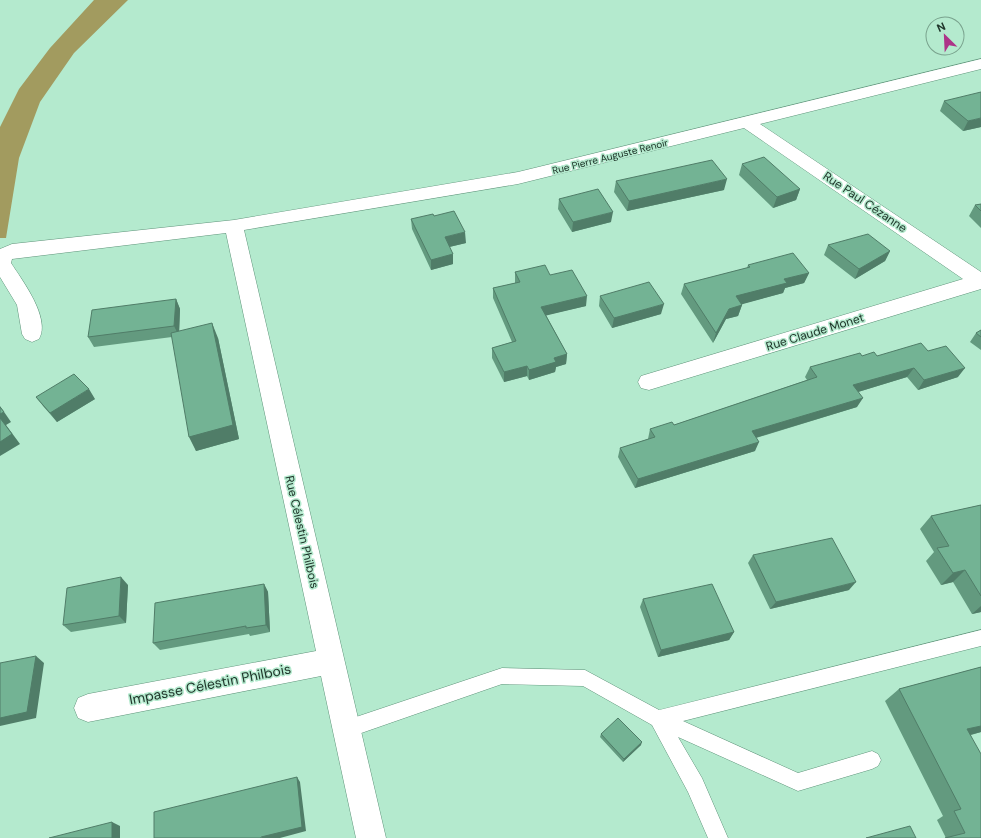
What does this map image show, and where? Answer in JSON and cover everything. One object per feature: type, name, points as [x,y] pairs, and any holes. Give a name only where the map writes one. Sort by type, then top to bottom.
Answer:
[{"type":"street","name":"Rue Pierre Auguste Renoir","points":[[32,334],[27,304],[1,263],[2,255],[12,250],[234,226],[518,178],[748,123],[981,64]]},
{"type":"street","name":"Rue Paul Cézanne","points":[[748,123],[981,281]]},
{"type":"street","name":"Rue Célestin Philbois","points":[[234,226],[371,838]]},
{"type":"street","name":"Rue Claude Monet","points":[[649,382],[981,281]]},
{"type":"street","name":"Impasse Célestin Philbois","points":[[88,708],[331,661]]},
{"type":"lane","points":[[658,719],[981,638]]},
{"type":"lane","points":[[347,729],[502,676],[585,678],[658,719],[798,782],[872,760]]},
{"type":"lane","points":[[658,719],[695,785],[718,838]]},
{"type":"shaded area","points":[[94,0],[128,0],[74,53],[40,102],[19,158],[6,238],[0,238],[0,127],[19,89],[50,48]]},
{"type":"building","points":[[981,92],[981,118],[968,121],[944,101]]},
{"type":"building","points":[[764,157],[800,189],[777,197],[742,164]]},
{"type":"building","points":[[712,160],[727,179],[629,201],[616,181]]},
{"type":"building","points":[[598,189],[613,212],[573,222],[559,199]]},
{"type":"building","points":[[981,204],[981,211],[975,205]]},
{"type":"building","points":[[454,211],[465,232],[445,237],[453,254],[431,260],[411,219],[433,214],[434,216]]},
{"type":"building","points":[[868,234],[890,251],[859,269],[828,245]]},
{"type":"building","points":[[793,253],[809,273],[784,279],[787,283],[736,296],[742,305],[729,309],[716,333],[684,284],[750,267],[748,265]]},
{"type":"building","points":[[545,265],[550,275],[572,270],[587,296],[541,307],[567,354],[554,358],[556,362],[529,370],[527,366],[504,372],[492,348],[516,341],[493,288],[520,282],[515,272]]},
{"type":"building","points":[[649,282],[664,304],[614,318],[600,296]]},
{"type":"building","points":[[176,299],[174,326],[88,337],[92,310]]},
{"type":"building","points":[[212,323],[233,425],[189,437],[171,333]]},
{"type":"building","points":[[981,330],[981,337],[976,333]]},
{"type":"building","points":[[921,343],[928,351],[946,346],[965,368],[924,380],[914,368],[853,385],[863,398],[752,431],[759,442],[638,479],[620,448],[655,437],[650,429],[672,422],[674,425],[817,377],[810,367],[860,353],[862,356],[874,352],[877,356]]},
{"type":"building","points":[[74,374],[89,389],[50,413],[36,397]]},
{"type":"building","points":[[0,407],[4,412],[0,414]]},
{"type":"building","points":[[0,418],[12,434],[0,442]]},
{"type":"building","points":[[981,505],[981,596],[965,570],[953,573],[937,548],[949,546],[931,516]]},
{"type":"building","points":[[832,538],[856,582],[776,602],[753,555]]},
{"type":"building","points":[[121,577],[119,616],[63,625],[67,588]]},
{"type":"building","points":[[264,584],[266,625],[246,628],[246,626],[153,643],[155,603]]},
{"type":"building","points":[[712,584],[734,632],[661,650],[643,599]]},
{"type":"building","points":[[36,656],[27,712],[0,718],[0,663]]},
{"type":"building","points":[[981,667],[981,726],[967,729],[981,754],[981,838],[945,838],[965,833],[954,811],[961,809],[899,689]]},
{"type":"building","points":[[618,718],[642,742],[624,759],[601,734]]},
{"type":"building","points":[[297,777],[302,827],[261,838],[154,838],[154,812]]},
{"type":"building","points":[[112,822],[112,838],[49,838]]},
{"type":"building","points":[[910,826],[916,838],[866,838]]}]
